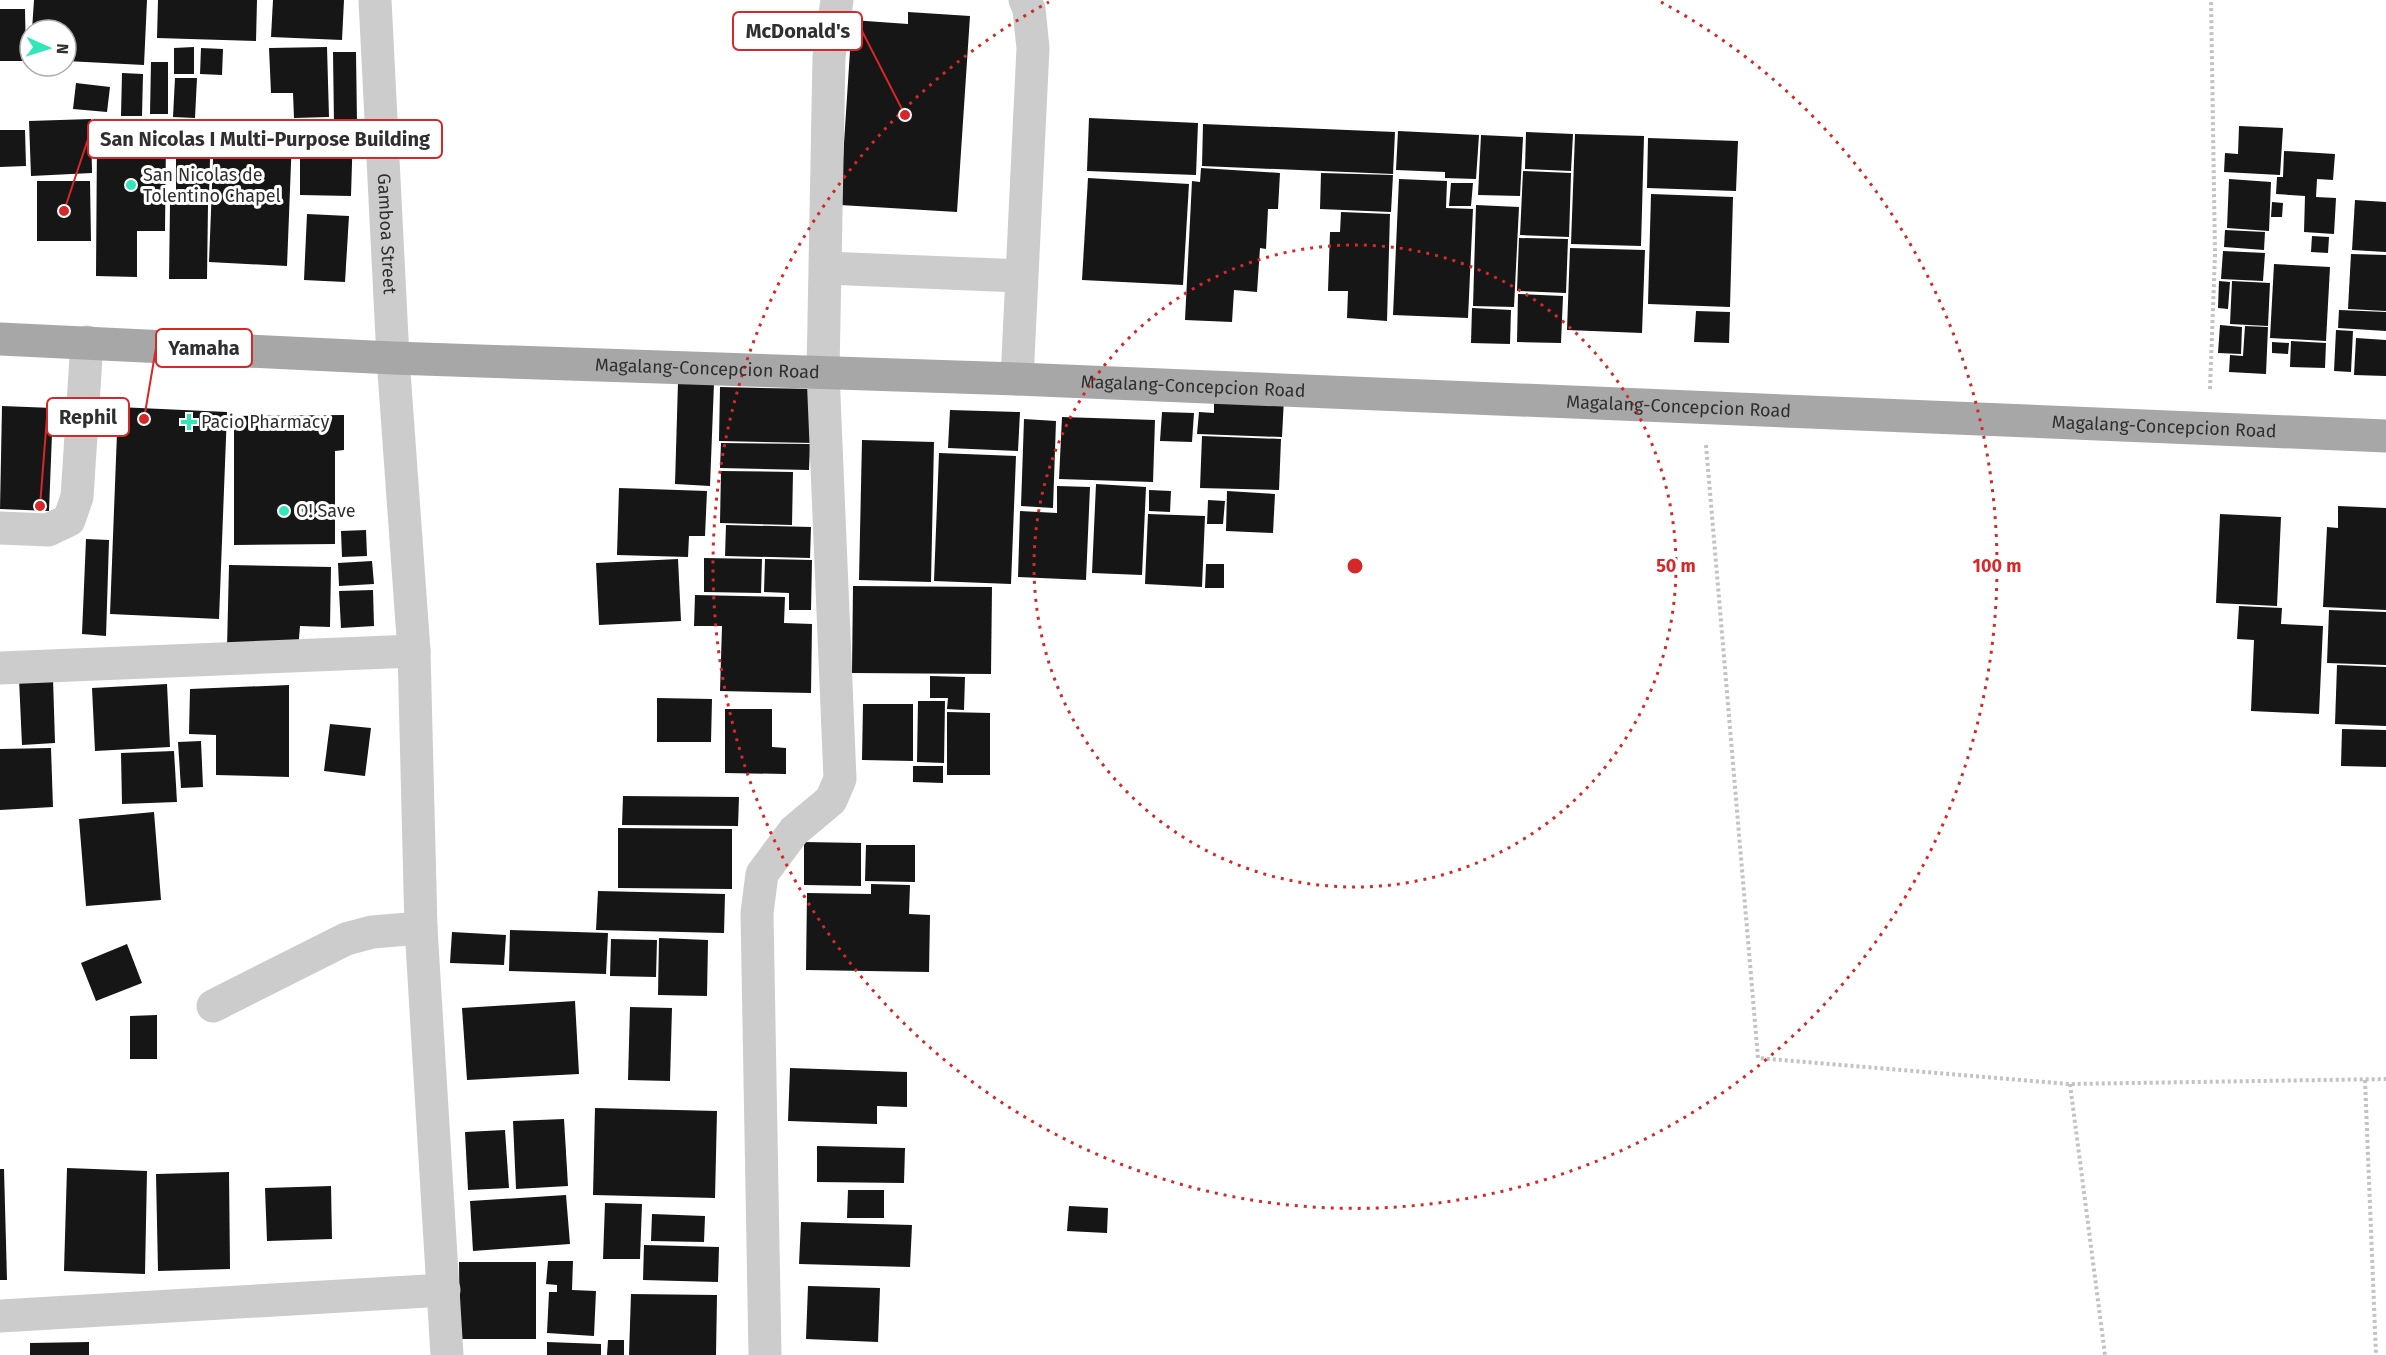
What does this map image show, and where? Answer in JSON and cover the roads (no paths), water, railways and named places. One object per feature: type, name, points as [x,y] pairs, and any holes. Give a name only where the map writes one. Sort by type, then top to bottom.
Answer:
[{"type":"main road","name":"Magalang-Concepcion Road","points":[[0,339],[393,358],[1702,405],[2386,436]]},
{"type":"street","name":"Gamboa Street","points":[[375,0],[393,358],[414,651],[421,928],[447,1355]]},
{"type":"street","points":[[765,1355],[757,913],[762,874],[794,831],[831,800],[840,779],[823,372],[829,57],[837,0]]},
{"type":"street","points":[[1017,379],[1033,48],[1029,9],[1025,0]]},
{"type":"street","points":[[826,268],[1021,276]]},
{"type":"street","points":[[0,528],[48,530],[69,520],[77,497],[87,342]]},
{"type":"street","points":[[0,668],[414,651]]},
{"type":"street","points":[[213,1006],[346,939],[372,932],[421,928]]},
{"type":"street","points":[[0,1316],[444,1290]]},
{"type":"place","name":"McDonald's","points":[[905,115]]},
{"type":"place","name":"San Nicolas de Tolentino Chapel","points":[[131,185]]},
{"type":"place","name":"San Nicolas I Multi-Purpose Building","points":[[64,211]]},
{"type":"place","name":"Yamaha","points":[[144,419]]},
{"type":"place","name":"Pacio Pharmacy","points":[[189,422]]},
{"type":"place","name":"Rephil","points":[[40,506]]},
{"type":"place","name":"O! Save","points":[[284,511]]}]
